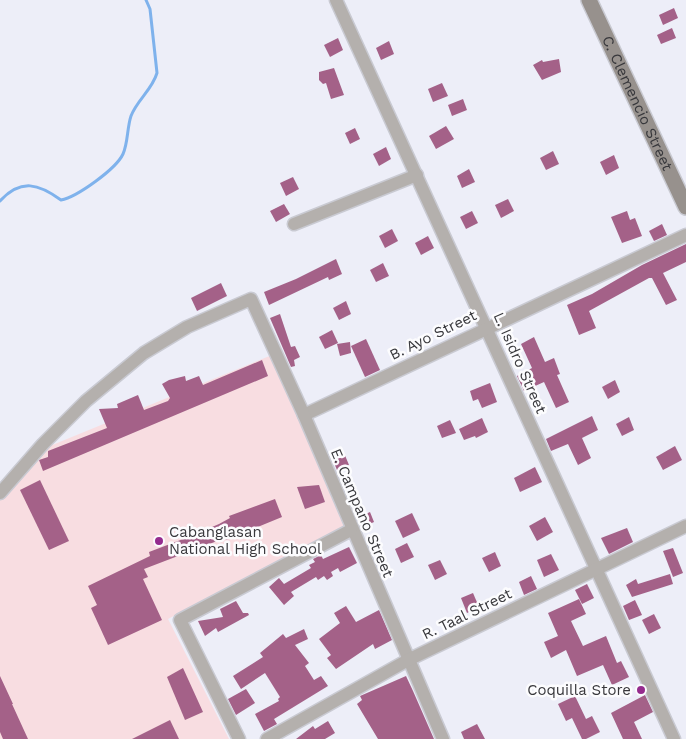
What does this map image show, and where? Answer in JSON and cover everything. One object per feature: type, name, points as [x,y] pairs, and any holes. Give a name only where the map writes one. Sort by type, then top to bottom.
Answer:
[{"type":"street","name":"L. Isidro Street","points":[[336,0],[595,570],[674,739]]},
{"type":"street","name":"C. Clemencio Street","points":[[589,0],[686,207]]},
{"type":"street","points":[[294,224],[417,175]]},
{"type":"street","name":"B. Ayo Street","points":[[304,415],[686,234]]},
{"type":"street","name":"E. Campano Street","points":[[0,493],[43,444],[86,401],[144,352],[187,327],[251,299],[304,415],[351,530],[443,739]]},
{"type":"street","name":"R. Taal Street","points":[[267,739],[408,660],[686,526]]},
{"type":"street","points":[[239,739],[180,620],[351,530]]},
{"type":"shaded area","name":"Cabanglasan National High School","points":[[272,355],[344,527],[168,619],[229,739],[0,739],[0,499],[45,448]]},
{"type":"building","points":[[674,8],[678,18],[663,25],[659,15]]},
{"type":"building","points":[[672,28],[676,38],[661,44],[657,35]]},
{"type":"building","points":[[338,38],[343,50],[330,57],[324,45]]},
{"type":"building","points":[[389,41],[394,54],[381,60],[376,48]]},
{"type":"building","points":[[559,59],[561,72],[542,80],[533,65],[542,60],[543,62]]},
{"type":"building","points":[[334,68],[344,95],[331,99],[326,83],[323,84],[319,80],[319,72]]},
{"type":"building","points":[[442,83],[448,96],[433,102],[428,89]]},
{"type":"building","points":[[463,99],[467,110],[452,116],[448,105]]},
{"type":"building","points":[[446,126],[454,139],[436,149],[429,136]]},
{"type":"building","points":[[355,128],[360,139],[350,144],[345,133]]},
{"type":"building","points":[[386,147],[391,159],[379,166],[373,154]]},
{"type":"building","points":[[553,151],[559,164],[546,170],[540,158]]},
{"type":"building","points":[[614,155],[619,168],[606,175],[600,162]]},
{"type":"building","points":[[469,169],[475,182],[462,188],[457,176]]},
{"type":"building","points":[[293,177],[299,189],[286,196],[280,183]]},
{"type":"building","points":[[508,199],[514,211],[501,218],[495,205]]},
{"type":"building","points":[[284,204],[290,214],[276,222],[270,211]]},
{"type":"building","points":[[472,211],[478,223],[466,229],[460,217]]},
{"type":"building","points":[[627,211],[630,220],[635,218],[642,236],[622,243],[611,217]]},
{"type":"building","points":[[662,224],[667,235],[654,241],[649,231]]},
{"type":"building","points":[[392,229],[398,241],[385,248],[379,236]]},
{"type":"building","points":[[428,236],[434,248],[421,255],[415,243]]},
{"type":"building","points":[[686,244],[686,262],[663,273],[677,300],[666,305],[652,278],[649,278],[589,311],[596,328],[579,335],[567,305],[592,294],[642,265]]},
{"type":"building","points":[[336,259],[342,274],[329,280],[328,277],[269,305],[264,292],[296,279]]},
{"type":"building","points":[[383,263],[389,276],[376,282],[370,270]]},
{"type":"building","points":[[221,283],[227,296],[197,311],[191,298]]},
{"type":"building","points":[[346,301],[351,314],[339,320],[333,308]]},
{"type":"building","points":[[280,314],[291,347],[295,346],[300,357],[294,360],[295,366],[291,367],[270,318]]},
{"type":"building","points":[[332,330],[338,343],[325,349],[319,337]]},
{"type":"building","points":[[534,337],[545,362],[554,358],[560,374],[557,375],[569,402],[556,408],[544,382],[524,391],[517,376],[532,368],[521,344]]},
{"type":"building","points":[[366,339],[380,370],[365,377],[351,346]]},
{"type":"building","points":[[350,342],[351,353],[340,356],[337,344]]},
{"type":"building","points":[[262,360],[268,376],[43,471],[39,460],[48,457],[48,451],[107,428],[99,409],[118,408],[117,404],[138,395],[144,410],[168,401],[170,398],[162,384],[169,380],[185,376],[186,381],[199,376],[203,385]]},
{"type":"building","points":[[615,380],[620,392],[608,399],[602,387]]},
{"type":"building","points":[[490,383],[497,402],[482,408],[478,399],[473,401],[470,391]]},
{"type":"building","points":[[592,416],[598,430],[582,438],[591,458],[578,465],[568,444],[551,451],[546,439]]},
{"type":"building","points":[[629,417],[634,430],[622,436],[616,424]]},
{"type":"building","points":[[482,418],[488,432],[476,438],[475,436],[464,440],[459,429]]},
{"type":"building","points":[[450,420],[456,433],[442,438],[437,426]]},
{"type":"building","points":[[675,446],[682,460],[663,470],[656,457]]},
{"type":"building","points":[[344,453],[349,465],[337,470],[332,458]]},
{"type":"building","points":[[535,467],[542,482],[520,492],[514,478]]},
{"type":"building","points":[[40,480],[69,541],[49,550],[20,490]]},
{"type":"building","points":[[319,485],[325,502],[305,509],[297,487]]},
{"type":"building","points":[[275,499],[282,517],[226,540],[225,538],[144,569],[148,577],[143,579],[162,620],[108,645],[91,608],[97,605],[88,586],[150,556],[149,552],[219,524],[230,518],[229,516]]},
{"type":"building","points":[[370,512],[374,522],[361,528],[357,518]]},
{"type":"building","points":[[412,513],[420,530],[403,538],[395,521]]},
{"type":"building","points":[[545,517],[553,532],[537,541],[529,526]]},
{"type":"building","points":[[627,528],[633,542],[609,554],[601,538]]},
{"type":"building","points":[[407,543],[414,557],[401,563],[395,549]]},
{"type":"building","points":[[349,547],[357,563],[340,572],[338,568],[331,572],[333,576],[327,580],[324,576],[318,580],[316,577],[291,592],[294,596],[284,605],[269,587],[279,578],[284,584],[311,568],[309,565],[315,562],[313,559],[321,555],[323,559]]},
{"type":"building","points":[[673,548],[683,573],[673,577],[663,551]]},
{"type":"building","points":[[495,552],[501,566],[489,572],[482,558]]},
{"type":"building","points":[[551,554],[559,570],[544,577],[537,560]]},
{"type":"building","points":[[440,560],[447,574],[435,580],[428,565]]},
{"type":"building","points":[[670,574],[673,584],[632,597],[626,585],[636,579],[638,584]]},
{"type":"building","points":[[531,576],[537,589],[524,595],[519,582]]},
{"type":"building","points":[[587,584],[594,598],[582,604],[575,590]]},
{"type":"building","points":[[473,593],[479,607],[467,613],[461,598]]},
{"type":"building","points":[[579,599],[586,614],[571,621],[583,646],[606,636],[617,663],[621,661],[629,677],[612,685],[603,665],[577,676],[566,650],[551,658],[544,642],[558,636],[548,613]]},
{"type":"building","points":[[635,600],[642,615],[629,620],[623,606]]},
{"type":"building","points":[[236,601],[243,613],[248,613],[249,615],[218,632],[216,628],[205,636],[198,621],[223,617],[220,609]]},
{"type":"building","points":[[346,606],[356,622],[379,610],[392,640],[375,649],[373,644],[336,669],[327,658],[331,655],[319,639],[340,623],[334,613]]},
{"type":"building","points":[[654,614],[661,628],[649,634],[642,620]]},
{"type":"building","points":[[304,629],[308,639],[295,645],[309,663],[305,666],[314,680],[321,676],[328,686],[274,719],[277,724],[264,731],[255,714],[279,701],[280,697],[265,673],[241,689],[233,676],[263,657],[260,653],[283,634],[286,638]]},
{"type":"building","points":[[183,668],[203,712],[185,720],[167,677]]},
{"type":"building","points":[[0,676],[28,739],[3,739],[0,732]]},
{"type":"building","points":[[406,676],[434,739],[378,739],[357,704],[362,700],[360,696]]},
{"type":"building","points":[[246,689],[255,703],[236,715],[228,699]]},
{"type":"building","points":[[645,695],[653,712],[634,722],[642,739],[623,739],[611,713]]},
{"type":"building","points":[[575,696],[586,719],[592,716],[600,732],[586,739],[582,739],[572,718],[566,721],[558,704]]},
{"type":"building","points":[[170,720],[179,739],[132,739]]},
{"type":"building","points":[[328,721],[335,733],[325,739],[296,739],[313,726],[315,729]]},
{"type":"building","points":[[477,724],[485,739],[464,739],[461,732]]},
{"type":"waterway","points":[[0,201],[15,189],[23,186],[38,187],[61,200],[68,198],[95,182],[119,160],[125,150],[131,116],[152,85],[157,73],[150,9],[146,0]]},
{"type":"place","name":"Cabanglasan National High School","points":[[159,541]]},
{"type":"place","name":"Coquilla Store","points":[[641,690]]}]
